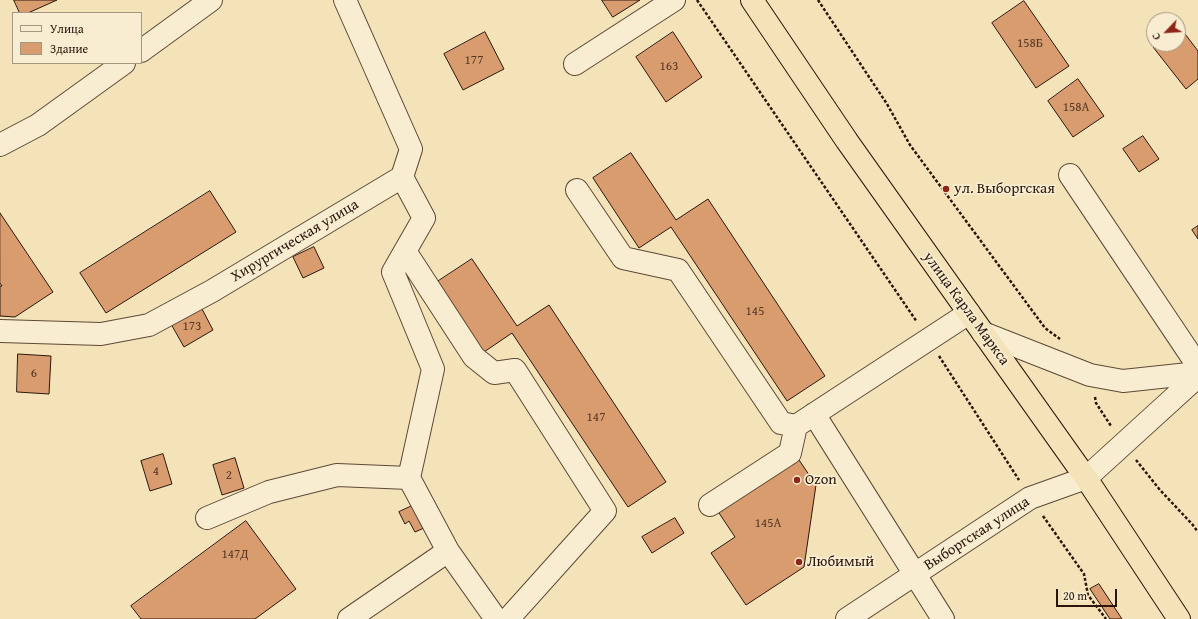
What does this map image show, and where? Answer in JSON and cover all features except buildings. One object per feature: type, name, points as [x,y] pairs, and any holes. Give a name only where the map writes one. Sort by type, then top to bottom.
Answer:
[{"type":"highway","name":"улица Карла Маркса","points":[[758,2],[846,141],[1086,478],[1179,619]]},
{"type":"street","points":[[142,50],[211,0]]},
{"type":"street","points":[[345,0],[411,150],[402,177],[424,218],[393,272],[433,369],[409,478],[448,551],[496,619]]},
{"type":"street","points":[[575,64],[674,0]]},
{"type":"street","points":[[0,145],[38,126],[123,64]]},
{"type":"street","points":[[1070,175],[1198,366]]},
{"type":"street","name":"Хирургическая улица","points":[[0,331],[101,334],[149,325],[212,291],[402,177]]},
{"type":"street","points":[[577,190],[624,258],[678,270],[781,423],[796,426]]},
{"type":"street","points":[[405,251],[474,357],[494,373],[515,370],[605,511],[508,619]]},
{"type":"street","points":[[710,505],[790,453],[796,426],[969,314]]},
{"type":"street","points":[[983,333],[1090,375],[1123,381],[1198,373]]},
{"type":"street","name":"Выборгская улица","points":[[847,619],[1030,498],[1086,478],[1198,376]]},
{"type":"street","points":[[814,414],[943,619]]},
{"type":"street","points":[[207,518],[269,492],[337,475],[409,478]]},
{"type":"street","points":[[349,619],[448,551]]},
{"type":"path","points":[[698,0],[928,340],[1030,498],[1084,574],[1088,595],[1106,619]]},
{"type":"path","points":[[818,0],[887,104],[910,145],[1045,328],[1063,341]]},
{"type":"path","points":[[1090,375],[1096,403],[1124,445],[1160,490],[1198,532]]},
{"type":"place","name":"ул. Выборгская","points":[[946,189]]},
{"type":"place","name":"Ozon","points":[[797,480]]},
{"type":"place","name":"Любимый","points":[[799,562]]}]
